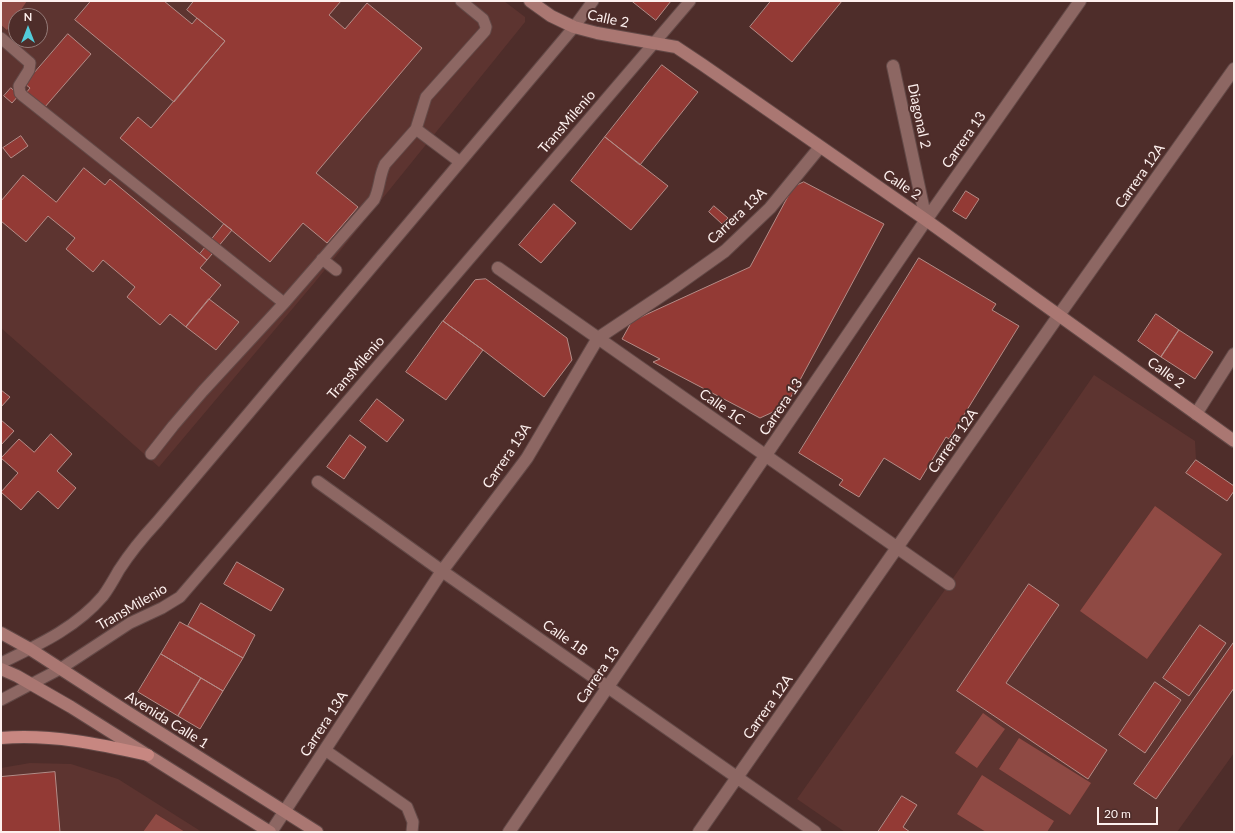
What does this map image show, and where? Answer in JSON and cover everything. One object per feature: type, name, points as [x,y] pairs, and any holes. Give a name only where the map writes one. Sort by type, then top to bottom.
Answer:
[{"type":"main road","points":[[1,738],[47,738],[84,741],[148,755]]},
{"type":"street","name":"Calle 2","points":[[530,1],[551,16],[574,27],[597,33],[676,47],[926,220],[1234,441]]},
{"type":"street","name":"Carrera 13","points":[[509,832],[926,220],[1080,1]]},
{"type":"street","name":"Diagonal 2","points":[[894,66],[926,220]]},
{"type":"street","name":"Carrera 12A","points":[[699,832],[1059,315],[1234,69]]},
{"type":"street","name":"Carrera 13A","points":[[270,832],[442,571],[527,458],[598,338],[673,288],[725,250],[770,208],[820,147]]},
{"type":"street","name":"Calle 1C","points":[[498,268],[949,584]]},
{"type":"street","points":[[1196,414],[1234,354]]},
{"type":"street","name":"Calle 1B","points":[[318,482],[442,571],[815,832]]},
{"type":"street","name":"Avenida Calle 1","points":[[1,634],[30,649],[317,832]]},
{"type":"street","points":[[1,669],[71,707],[270,832]]},
{"type":"lane","points":[[151,454],[203,391],[374,200],[385,164],[416,129],[426,97],[485,31],[486,27],[483,19],[461,1]]},
{"type":"lane","name":"TransMilenio","points":[[1,663],[30,649],[82,618],[103,596],[127,558],[145,534],[157,522],[574,27],[594,1]]},
{"type":"lane","name":"TransMilenio","points":[[1,700],[60,669],[130,623],[162,608],[180,597],[690,1]]},
{"type":"lane","points":[[1,38],[30,63],[29,70],[19,86],[20,93],[23,96],[284,302]]},
{"type":"lane","points":[[416,129],[460,162]]},
{"type":"lane","points":[[322,259],[336,270]]},
{"type":"lane","points":[[325,750],[407,807],[413,822],[412,832]]},
{"type":"shaded area","points":[[1,1],[504,1],[525,17],[525,22],[315,282],[159,467],[1,328]]},
{"type":"shaded area","points":[[1,1],[27,1],[22,8],[8,8],[7,30],[1,25]]},
{"type":"shaded area","points":[[1094,375],[1195,441],[1196,460],[1234,486],[1234,753],[1177,832],[845,832],[797,799]]},
{"type":"shaded area","points":[[1155,506],[1222,554],[1147,659],[1080,611]]},
{"type":"shaded area","points":[[983,713],[1005,729],[977,768],[955,753]]},
{"type":"shaded area","points":[[1019,738],[1091,783],[1070,815],[999,769]]},
{"type":"shaded area","points":[[30,763],[71,764],[118,779],[202,832],[1,832],[1,768]]},
{"type":"shaded area","points":[[982,775],[1054,821],[1047,832],[986,832],[957,814]]},
{"type":"shaded area","points":[[156,814],[185,832],[143,832]]},
{"type":"building","points":[[91,1],[164,1],[192,24],[197,18],[225,41],[174,102],[75,20]]},
{"type":"building","points":[[194,1],[341,1],[329,15],[345,29],[367,3],[422,48],[316,173],[358,207],[327,243],[303,223],[270,262],[120,138],[138,117],[151,128],[225,41],[187,10]]},
{"type":"building","points":[[632,1],[671,1],[656,20]]},
{"type":"building","points":[[771,1],[842,1],[792,62],[750,27]]},
{"type":"building","points":[[68,34],[91,54],[44,108],[26,93],[30,88],[25,84]]},
{"type":"building","points":[[662,65],[698,92],[640,165],[605,137]]},
{"type":"building","points":[[11,88],[19,95],[12,103],[4,96]]},
{"type":"building","points":[[21,136],[28,146],[11,158],[3,148]]},
{"type":"building","points":[[605,137],[668,186],[631,230],[571,181]]},
{"type":"building","points":[[84,168],[105,185],[110,179],[207,260],[200,268],[221,285],[186,327],[170,314],[160,325],[127,297],[135,287],[103,260],[93,272],[66,249],[75,238],[48,216],[26,242],[1,221],[1,201],[23,175],[56,202]]},
{"type":"building","points":[[804,182],[884,224],[786,406],[760,418],[653,362],[660,359],[622,339],[632,321],[750,267],[793,187]]},
{"type":"building","points":[[966,191],[979,199],[966,219],[953,211]]},
{"type":"building","points":[[554,204],[576,223],[541,263],[519,245]]},
{"type":"building","points":[[714,206],[728,218],[722,224],[709,212]]},
{"type":"building","points":[[224,224],[232,230],[207,260],[200,254]]},
{"type":"building","points":[[919,258],[996,304],[992,310],[1019,326],[949,439],[946,437],[920,480],[884,458],[859,497],[839,485],[843,480],[799,453]]},
{"type":"building","points":[[486,279],[567,338],[572,360],[544,397],[443,321],[475,280]]},
{"type":"building","points":[[209,299],[239,322],[216,350],[186,327]]},
{"type":"building","points":[[1156,314],[1179,330],[1161,357],[1138,341]]},
{"type":"building","points":[[443,321],[483,350],[446,400],[406,372]]},
{"type":"building","points":[[1179,330],[1213,352],[1195,379],[1161,357]]},
{"type":"building","points":[[1,390],[10,397],[1,407]]},
{"type":"building","points":[[377,399],[404,420],[387,442],[360,421]]},
{"type":"building","points":[[1,420],[14,431],[1,445]]},
{"type":"building","points":[[51,434],[72,454],[57,471],[76,488],[58,509],[38,491],[21,510],[1,492],[18,473],[1,458],[19,439],[34,452]]},
{"type":"building","points":[[350,435],[366,447],[344,479],[327,467]]},
{"type":"building","points":[[1196,460],[1234,486],[1234,491],[1227,501],[1186,473]]},
{"type":"building","points":[[237,562],[284,589],[271,611],[224,584]]},
{"type":"building","points":[[1029,584],[1059,605],[1006,683],[1107,750],[1088,779],[957,691]]},
{"type":"building","points":[[201,603],[255,635],[243,658],[188,626]]},
{"type":"building","points":[[180,622],[243,658],[223,691],[161,654]]},
{"type":"building","points":[[1200,625],[1226,643],[1189,696],[1163,678]]},
{"type":"building","points":[[1234,642],[1234,688],[1156,799],[1134,784]]},
{"type":"building","points":[[161,654],[201,678],[178,716],[138,692]]},
{"type":"building","points":[[201,678],[223,691],[200,729],[178,716]]},
{"type":"building","points":[[1155,682],[1181,700],[1145,753],[1119,735]]},
{"type":"building","points":[[55,772],[60,832],[1,832],[1,777]]},
{"type":"building","points":[[902,796],[917,805],[903,827],[910,832],[878,832]]}]
